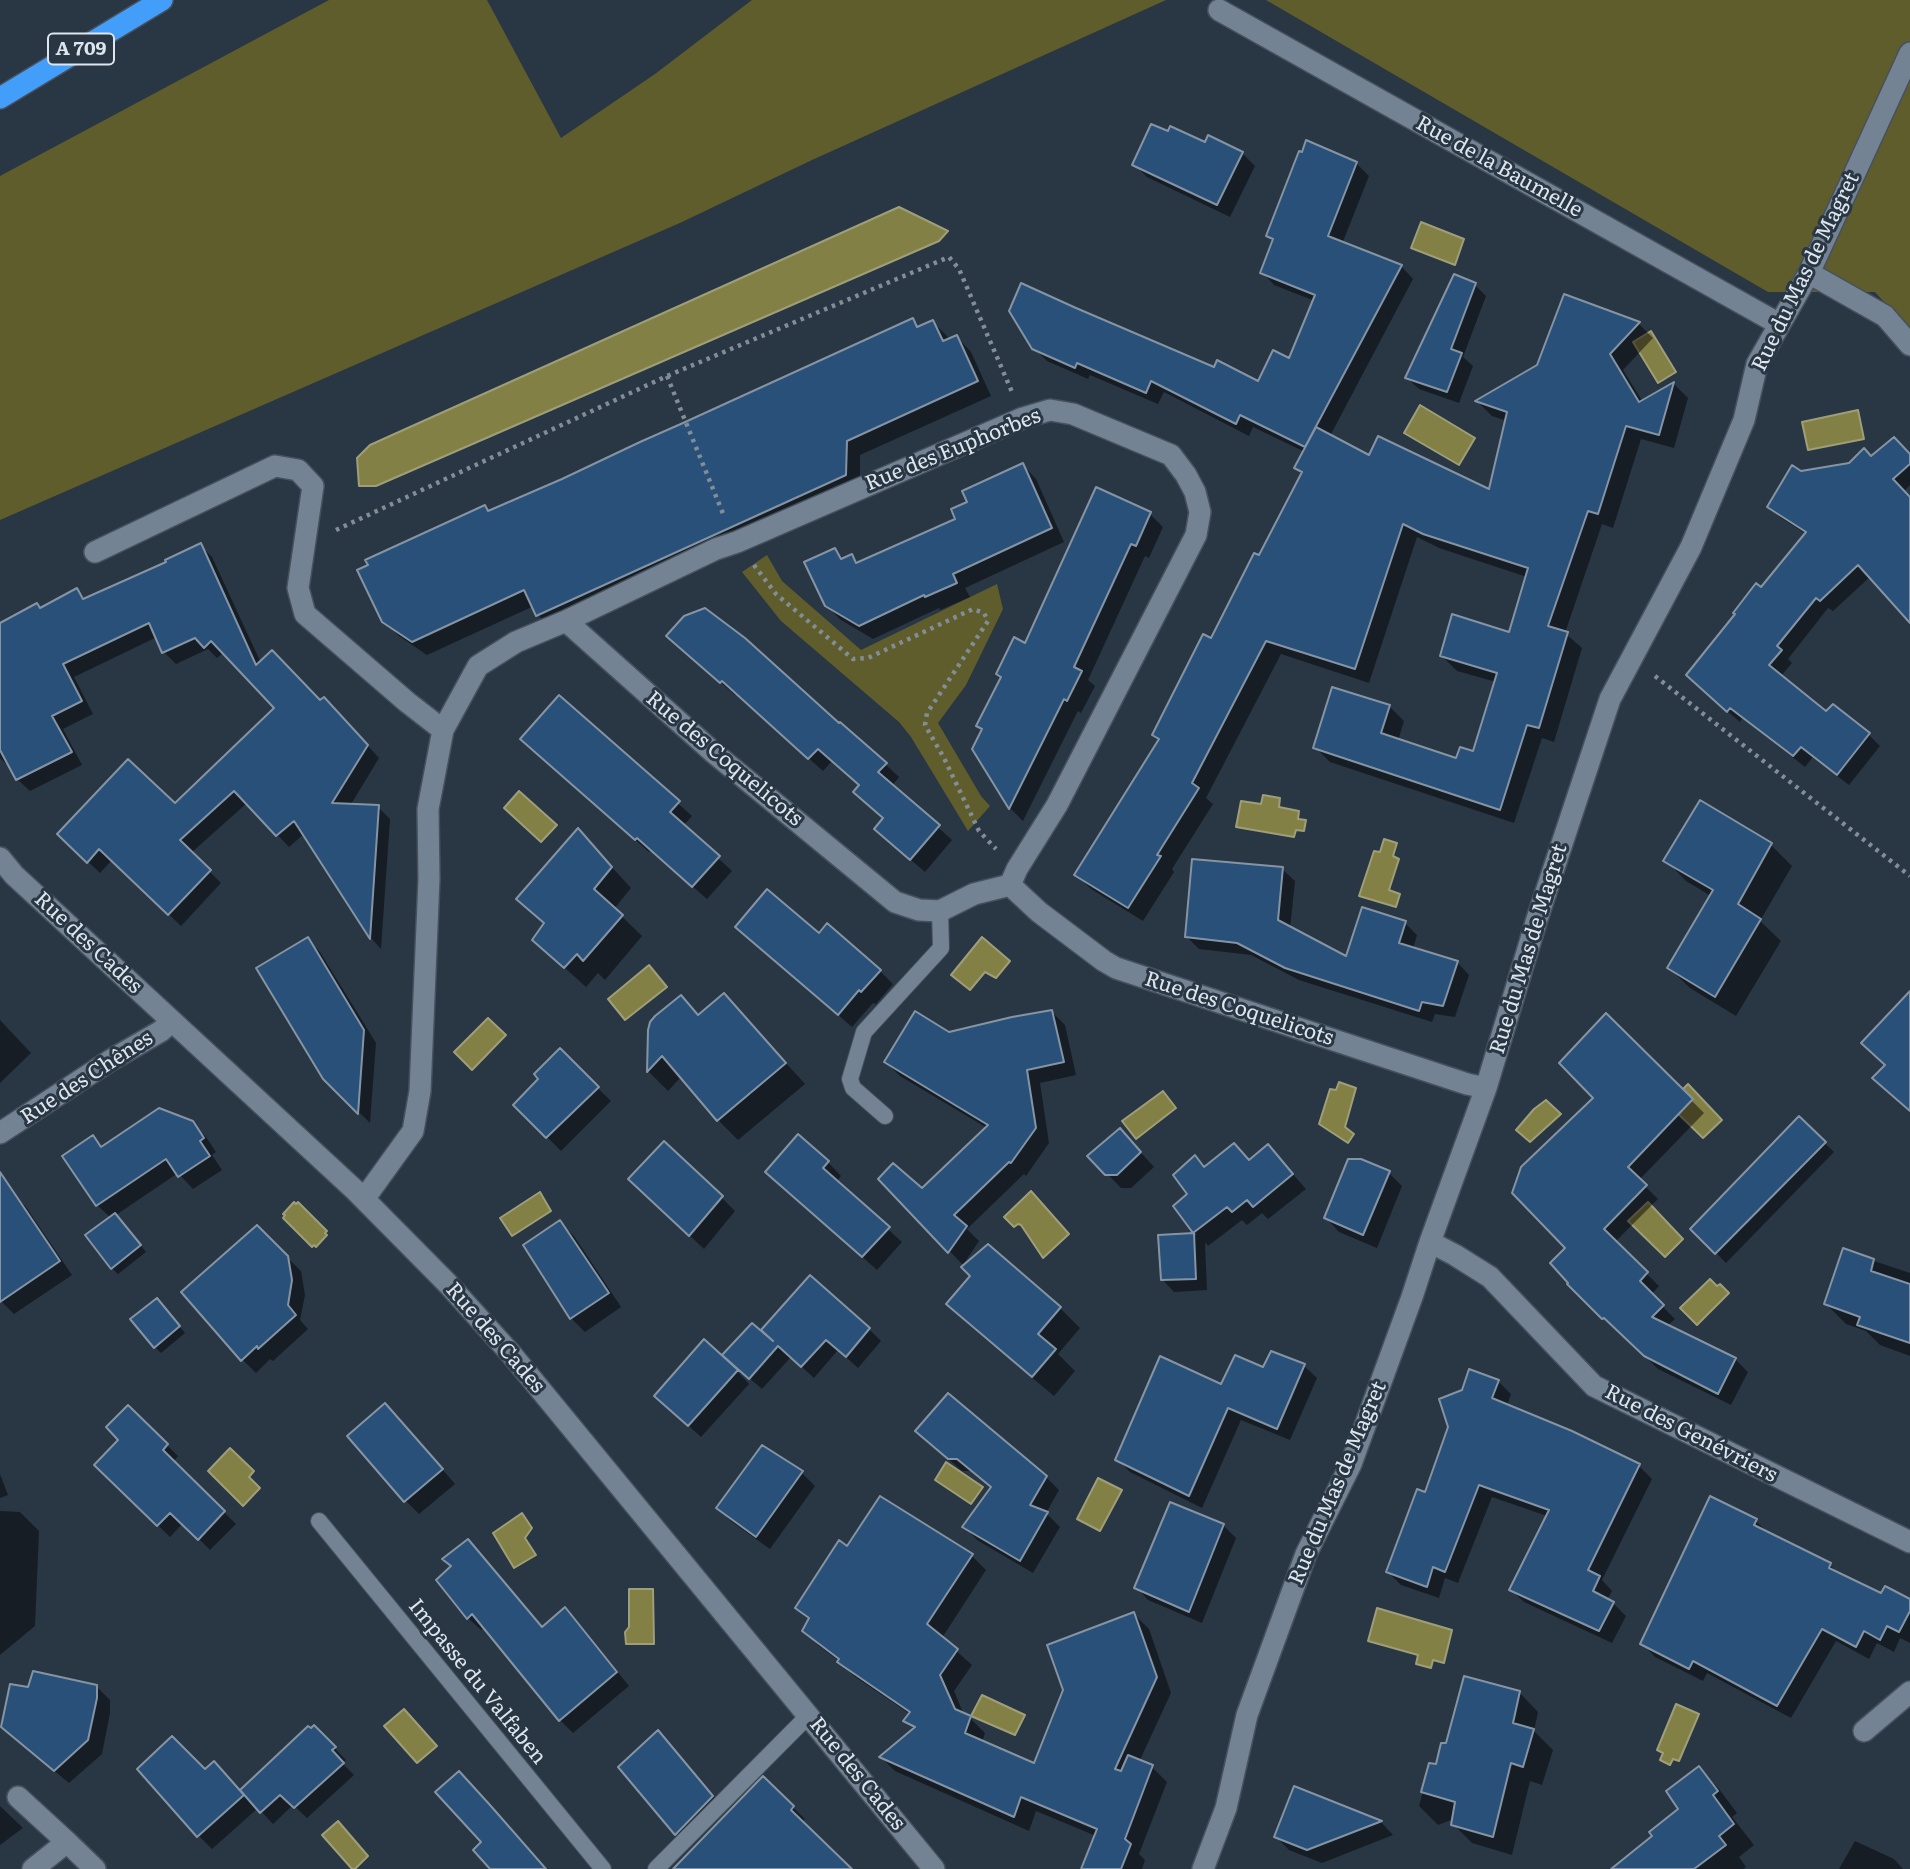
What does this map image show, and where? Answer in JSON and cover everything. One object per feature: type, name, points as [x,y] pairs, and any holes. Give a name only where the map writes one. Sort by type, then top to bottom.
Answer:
[{"type":"highway","name":"A 709","points":[[0,98],[162,0]]},
{"type":"street","name":"Rue de la Baumelle","points":[[1219,10],[1779,324]]},
{"type":"street","name":"Rue du Mas de Magret","points":[[1203,1869],[1226,1808],[1247,1715],[1306,1554],[1350,1464],[1486,1088],[1537,919],[1610,699],[1691,547],[1744,420],[1757,364],[1809,273],[1910,53]]},
{"type":"street","points":[[1809,273],[1885,317],[1910,345]]},
{"type":"street","name":"Rue des Euphorbes","points":[[566,621],[716,549],[1023,418],[1050,410],[1073,414],[1171,455],[1195,492],[1200,512],[1196,535],[1057,805],[1014,877]]},
{"type":"street","points":[[95,552],[275,466],[298,470],[313,485],[298,588],[305,614],[443,730]]},
{"type":"street","points":[[364,1199],[413,1131],[420,1091],[429,879],[428,809],[443,730],[478,666],[516,642],[566,621]]},
{"type":"street","name":"Rue des Coquelicots","points":[[566,621],[715,753],[895,902],[919,910],[940,911]]},
{"type":"street","name":"Rue des Cades","points":[[0,858],[14,875],[364,1199],[447,1284],[512,1355],[934,1869]]},
{"type":"street","points":[[940,911],[1014,877]]},
{"type":"street","name":"Rue des Coquelicots","points":[[1014,877],[1039,912],[1116,968],[1454,1080],[1486,1088]]},
{"type":"street","name":"Rue des Chênes","points":[[0,1133],[172,1021]]},
{"type":"street","name":"Rue des Genévriers","points":[[1430,1242],[1490,1277],[1594,1386],[1910,1542]]},
{"type":"street","points":[[1864,1731],[1910,1692]]},
{"type":"street","points":[[18,1797],[94,1869]]},
{"type":"street","points":[[33,1869],[68,1842]]},
{"type":"lane","points":[[885,1116],[853,1088],[850,1079],[864,1032],[941,948],[940,911]]},
{"type":"lane","name":"Impasse du Valfaben","points":[[318,1521],[603,1869]]},
{"type":"lane","points":[[656,1869],[809,1715]]},
{"type":"path","points":[[304,545],[667,376],[949,257],[959,269],[1023,418]]},
{"type":"path","points":[[667,376],[716,498],[737,542],[776,594],[853,659],[868,658],[973,609],[984,613],[988,621],[927,713],[925,725],[979,831],[1014,877]]},
{"type":"path","points":[[1632,658],[1910,876]]},
{"type":"shaded area","points":[[329,0],[487,0],[561,138],[655,74],[752,0],[1166,0],[812,160],[682,222],[0,520],[0,176]]},
{"type":"shaded area","points":[[1266,0],[1910,0],[1910,331],[1875,292],[1768,292]]},
{"type":"shaded area","points":[[899,207],[948,231],[939,241],[376,486],[359,486],[357,458],[370,445]]},
{"type":"shaded area","points":[[1421,222],[1464,239],[1455,265],[1411,248]]},
{"type":"shaded area","points":[[1651,331],[1676,372],[1658,383],[1633,342]]},
{"type":"shaded area","points":[[1420,405],[1475,438],[1459,465],[1404,433]]},
{"type":"shaded area","points":[[1858,410],[1864,439],[1808,450],[1802,422]]},
{"type":"shaded area","points":[[767,555],[782,581],[861,650],[997,584],[1003,609],[966,685],[938,723],[981,796],[990,806],[968,831],[911,737],[899,722],[781,621],[742,572]]},
{"type":"shaded area","points":[[519,791],[557,825],[541,842],[504,808]]},
{"type":"shaded area","points":[[1263,795],[1280,798],[1279,807],[1299,811],[1298,819],[1306,820],[1304,831],[1296,830],[1294,837],[1236,827],[1241,801],[1261,804]]},
{"type":"shaded area","points":[[1384,839],[1397,843],[1393,856],[1399,859],[1389,890],[1400,894],[1396,907],[1359,896],[1374,851],[1380,852]]},
{"type":"shaded area","points":[[982,937],[1010,961],[996,978],[985,972],[970,990],[951,975]]},
{"type":"shaded area","points":[[649,965],[667,987],[625,1020],[608,999]]},
{"type":"shaded area","points":[[488,1018],[506,1035],[472,1070],[454,1052]]},
{"type":"shaded area","points":[[1339,1082],[1356,1088],[1345,1127],[1354,1134],[1348,1143],[1319,1124],[1330,1089],[1336,1090]]},
{"type":"shaded area","points":[[1688,1084],[1722,1120],[1703,1138],[1668,1104]]},
{"type":"shaded area","points":[[1163,1091],[1176,1108],[1136,1139],[1122,1121]]},
{"type":"shaded area","points":[[1546,1100],[1561,1114],[1530,1142],[1516,1130],[1534,1109]]},
{"type":"shaded area","points":[[1031,1191],[1069,1234],[1043,1258],[1021,1225],[1014,1227],[1004,1217]]},
{"type":"shaded area","points":[[540,1192],[551,1211],[512,1236],[500,1218]]},
{"type":"shaded area","points":[[294,1202],[298,1202],[327,1231],[327,1235],[316,1247],[312,1247],[283,1218],[283,1214]]},
{"type":"shaded area","points":[[1648,1202],[1683,1239],[1665,1257],[1628,1221]]},
{"type":"shaded area","points":[[1710,1279],[1729,1293],[1697,1325],[1680,1308]]},
{"type":"shaded area","points":[[230,1448],[254,1471],[249,1477],[260,1488],[243,1506],[208,1471]]},
{"type":"shaded area","points":[[946,1462],[983,1487],[971,1504],[935,1480]]},
{"type":"shaded area","points":[[1098,1478],[1122,1490],[1100,1531],[1077,1519]]},
{"type":"shaded area","points":[[522,1513],[532,1528],[525,1538],[536,1555],[514,1568],[493,1533]]},
{"type":"shaded area","points":[[629,1589],[653,1589],[654,1644],[626,1644]]},
{"type":"shaded area","points":[[1377,1608],[1452,1630],[1444,1663],[1433,1660],[1431,1668],[1416,1664],[1418,1655],[1368,1641]]},
{"type":"shaded area","points":[[982,1695],[1025,1715],[1015,1735],[971,1716]]},
{"type":"shaded area","points":[[1676,1704],[1699,1714],[1679,1761],[1673,1759],[1670,1765],[1660,1760],[1663,1753],[1657,1750]]},
{"type":"shaded area","points":[[404,1709],[437,1746],[417,1763],[384,1726]]},
{"type":"shaded area","points":[[338,1821],[368,1856],[355,1869],[352,1869],[322,1835]]},
{"type":"building","points":[[1151,124],[1168,131],[1170,126],[1205,142],[1208,135],[1243,152],[1217,205],[1132,165]]},
{"type":"building","points":[[1306,140],[1357,162],[1328,236],[1402,265],[1305,447],[1240,415],[1236,424],[1151,381],[1146,393],[1077,363],[1075,368],[1032,349],[1009,311],[1021,283],[1214,367],[1217,360],[1258,381],[1273,350],[1289,358],[1315,295],[1260,273],[1273,239],[1266,236],[1299,151],[1302,152]]},
{"type":"building","points":[[1454,274],[1476,283],[1451,349],[1462,353],[1447,392],[1405,378]]},
{"type":"building","points":[[1564,294],[1640,322],[1610,354],[1639,402],[1674,382],[1659,435],[1626,426],[1598,514],[1588,511],[1548,626],[1568,632],[1539,728],[1527,725],[1500,810],[1313,748],[1332,687],[1390,705],[1381,733],[1456,758],[1460,747],[1473,751],[1497,673],[1440,656],[1452,614],[1509,632],[1528,568],[1423,534],[1403,524],[1355,669],[1266,641],[1192,783],[1199,788],[1128,908],[1074,875],[1159,739],[1152,735],[1203,634],[1211,638],[1254,553],[1259,555],[1302,472],[1294,468],[1316,427],[1369,455],[1378,436],[1489,489],[1507,412],[1475,401],[1537,365]]},
{"type":"building","points":[[913,318],[917,327],[933,320],[943,341],[957,335],[978,381],[847,441],[846,475],[536,616],[524,590],[412,642],[382,622],[357,570],[368,565],[365,560],[485,505],[488,511],[562,479]]},
{"type":"building","points":[[1894,437],[1910,454],[1910,464],[1893,479],[1910,497],[1910,623],[1858,565],[1820,601],[1816,598],[1777,646],[1782,650],[1769,665],[1826,711],[1833,704],[1870,733],[1837,775],[1801,747],[1793,756],[1730,708],[1727,712],[1686,675],[1756,583],[1761,587],[1806,532],[1767,507],[1792,465],[1801,471],[1849,463],[1864,448],[1871,456]]},
{"type":"building","points":[[1023,463],[1052,528],[953,574],[957,583],[925,597],[924,595],[859,626],[825,606],[804,562],[835,548],[841,559],[852,554],[856,563],[955,519],[951,509],[967,502],[962,491]]},
{"type":"building","points":[[1096,487],[1151,512],[1136,546],[1131,544],[1074,667],[1082,671],[1067,701],[1064,699],[1009,809],[972,749],[982,729],[976,726],[1001,677],[996,674],[1014,637],[1025,643]]},
{"type":"building","points":[[201,543],[256,665],[272,650],[320,700],[324,697],[368,745],[332,803],[379,805],[370,939],[294,821],[276,836],[234,791],[180,840],[211,870],[168,915],[99,849],[87,863],[57,834],[128,759],[175,803],[274,708],[211,641],[204,648],[195,638],[162,653],[149,623],[63,664],[82,701],[52,716],[72,752],[16,780],[0,750],[0,623],[37,603],[40,608],[77,588],[83,599],[166,562],[165,560]]},
{"type":"building","points":[[705,608],[745,638],[887,763],[878,772],[940,825],[910,860],[874,829],[883,818],[853,792],[859,785],[818,749],[808,759],[722,681],[720,683],[666,636],[684,616]]},
{"type":"building","points":[[559,695],[680,801],[670,812],[720,856],[692,887],[520,739]]},
{"type":"building","points":[[1700,800],[1772,843],[1738,904],[1761,919],[1715,997],[1667,968],[1713,890],[1663,861]]},
{"type":"building","points":[[578,828],[612,867],[594,889],[623,915],[583,961],[577,954],[564,968],[532,940],[544,923],[516,899]]},
{"type":"building","points":[[1192,859],[1283,867],[1278,920],[1346,956],[1362,907],[1406,921],[1399,943],[1458,961],[1443,1006],[1422,1002],[1419,1011],[1285,968],[1237,943],[1185,937]]},
{"type":"building","points":[[767,889],[819,933],[827,923],[881,970],[838,1015],[735,927]]},
{"type":"building","points":[[308,937],[364,1030],[358,1114],[323,1079],[256,968]]},
{"type":"building","points":[[1910,991],[1910,1111],[1872,1078],[1885,1065],[1861,1043]]},
{"type":"building","points":[[724,993],[786,1063],[717,1121],[662,1056],[647,1072],[648,1030],[655,1016],[681,995],[698,1015]]},
{"type":"building","points":[[1052,1010],[1064,1062],[1027,1070],[1036,1128],[1011,1163],[954,1215],[967,1226],[948,1253],[878,1179],[893,1163],[922,1188],[988,1125],[884,1062],[915,1011],[949,1032]]},
{"type":"building","points":[[1606,1013],[1693,1099],[1628,1167],[1647,1185],[1604,1229],[1648,1272],[1640,1281],[1664,1305],[1652,1317],[1736,1358],[1718,1394],[1644,1356],[1602,1319],[1550,1263],[1565,1248],[1512,1193],[1521,1167],[1593,1098],[1559,1063]]},
{"type":"building","points":[[560,1048],[599,1087],[546,1138],[513,1105],[538,1079],[534,1074]]},
{"type":"building","points":[[159,1108],[193,1121],[204,1138],[200,1141],[210,1156],[178,1177],[166,1159],[96,1206],[62,1156],[93,1135],[101,1147]]},
{"type":"building","points":[[1799,1116],[1826,1142],[1715,1254],[1690,1229]]},
{"type":"building","points":[[1120,1128],[1141,1152],[1117,1175],[1105,1175],[1087,1156]]},
{"type":"building","points":[[798,1134],[829,1161],[823,1168],[890,1227],[862,1257],[765,1172]]},
{"type":"building","points":[[664,1141],[723,1196],[689,1236],[628,1179]]},
{"type":"building","points":[[1234,1143],[1249,1160],[1268,1144],[1293,1174],[1253,1207],[1247,1200],[1232,1212],[1227,1207],[1193,1233],[1173,1206],[1187,1194],[1173,1175],[1195,1155],[1204,1167]]},
{"type":"building","points":[[1348,1159],[1361,1159],[1390,1171],[1363,1235],[1324,1218]]},
{"type":"building","points":[[0,1172],[60,1261],[0,1302]]},
{"type":"building","points":[[115,1213],[141,1245],[111,1269],[85,1235]]},
{"type":"building","points":[[560,1220],[609,1293],[570,1319],[523,1245]]},
{"type":"building","points":[[257,1225],[288,1256],[292,1280],[288,1305],[296,1315],[241,1361],[181,1292]]},
{"type":"building","points":[[1194,1233],[1196,1279],[1161,1280],[1158,1235]]},
{"type":"building","points":[[988,1244],[1061,1307],[1038,1334],[1056,1349],[1032,1377],[946,1304],[970,1276],[961,1267]]},
{"type":"building","points":[[1843,1248],[1874,1259],[1871,1271],[1910,1284],[1910,1343],[1857,1325],[1860,1317],[1824,1304]]},
{"type":"building","points":[[810,1275],[870,1328],[846,1357],[826,1340],[801,1367],[778,1346],[749,1379],[722,1355],[752,1323],[773,1341],[761,1330]]},
{"type":"building","points":[[157,1298],[180,1326],[154,1348],[130,1319]]},
{"type":"building","points":[[704,1339],[738,1370],[688,1426],[654,1396]]},
{"type":"building","points":[[1271,1351],[1305,1364],[1277,1429],[1228,1408],[1189,1496],[1115,1460],[1160,1356],[1221,1384],[1235,1355],[1263,1367]]},
{"type":"building","points":[[1469,1369],[1499,1380],[1492,1398],[1572,1431],[1640,1464],[1588,1570],[1600,1576],[1593,1591],[1614,1602],[1599,1631],[1509,1590],[1549,1510],[1479,1485],[1445,1572],[1433,1567],[1427,1587],[1386,1572],[1417,1489],[1425,1492],[1448,1427],[1439,1399],[1462,1390]]},
{"type":"building","points":[[948,1393],[1047,1476],[1030,1505],[1048,1512],[1020,1561],[962,1527],[991,1487],[957,1459],[948,1459],[915,1431]]},
{"type":"building","points":[[385,1403],[443,1469],[404,1502],[347,1436]]},
{"type":"building","points":[[128,1405],[168,1444],[163,1450],[225,1511],[198,1540],[170,1513],[157,1526],[94,1465],[118,1440],[106,1427]]},
{"type":"building","points":[[762,1445],[803,1471],[756,1537],[716,1508]]},
{"type":"building","points":[[880,1496],[973,1554],[927,1624],[958,1649],[940,1675],[955,1709],[971,1716],[965,1733],[1034,1763],[1063,1690],[1047,1645],[1134,1612],[1157,1677],[1115,1769],[1121,1771],[1128,1755],[1153,1765],[1125,1839],[1131,1844],[1121,1869],[1081,1869],[1097,1829],[1021,1797],[1014,1817],[879,1757],[915,1727],[903,1721],[910,1712],[837,1662],[839,1659],[802,1631],[809,1618],[795,1608],[839,1540],[847,1546]]},
{"type":"building","points":[[1710,1496],[1757,1519],[1754,1525],[1831,1563],[1829,1568],[1881,1593],[1885,1586],[1910,1599],[1910,1611],[1899,1632],[1887,1626],[1880,1640],[1864,1631],[1856,1647],[1822,1629],[1777,1706],[1693,1661],[1689,1669],[1640,1644]]},
{"type":"building","points":[[1170,1502],[1224,1524],[1189,1612],[1134,1588]]},
{"type":"building","points":[[468,1539],[542,1627],[565,1607],[617,1672],[559,1721],[472,1614],[467,1619],[436,1580],[451,1566],[442,1559]]},
{"type":"building","points":[[33,1671],[97,1685],[88,1740],[54,1771],[1,1727],[10,1684],[28,1687]]},
{"type":"building","points":[[1464,1676],[1520,1691],[1513,1723],[1534,1729],[1523,1767],[1511,1763],[1493,1837],[1451,1825],[1455,1802],[1421,1792],[1429,1763],[1436,1764],[1441,1743],[1446,1743]]},
{"type":"building","points":[[314,1725],[336,1747],[332,1750],[344,1763],[294,1808],[280,1795],[260,1813],[240,1790],[308,1726],[311,1728]]},
{"type":"building","points":[[658,1730],[713,1796],[675,1835],[618,1767]]},
{"type":"building","points":[[172,1736],[205,1769],[214,1761],[244,1795],[197,1837],[137,1769]]},
{"type":"building","points":[[1699,1766],[1718,1791],[1713,1795],[1734,1824],[1719,1836],[1726,1845],[1694,1869],[1611,1869],[1652,1836],[1649,1832],[1678,1809],[1666,1791]]},
{"type":"building","points":[[459,1771],[546,1869],[490,1869],[473,1850],[481,1842],[435,1792]]},
{"type":"building","points":[[763,1776],[794,1806],[791,1810],[852,1869],[673,1869]]},
{"type":"building","points":[[1294,1786],[1382,1821],[1307,1850],[1274,1837]]}]
